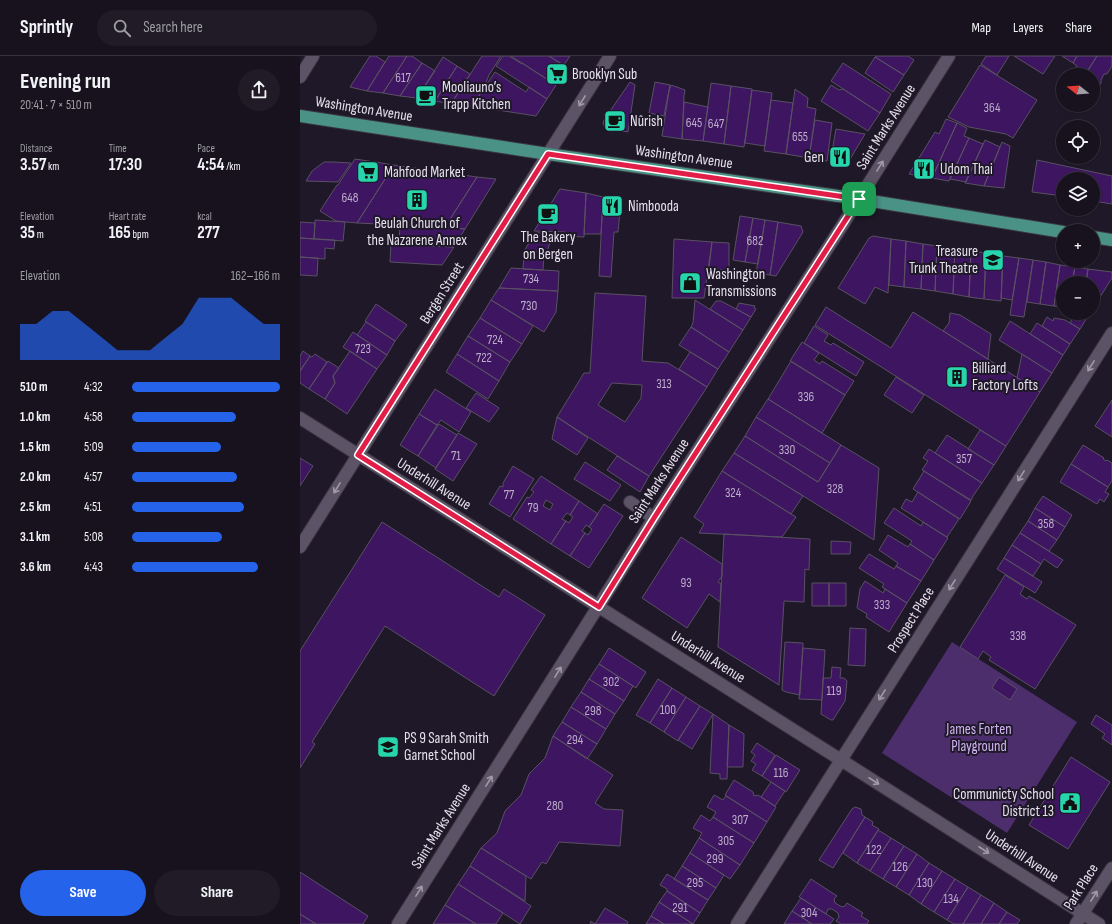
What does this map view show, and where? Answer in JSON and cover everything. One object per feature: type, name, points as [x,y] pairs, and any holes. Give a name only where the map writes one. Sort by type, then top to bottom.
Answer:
[{"type":"main road","name":"Washington Avenue","points":[[300,116],[859,199],[1056,231]]},
{"type":"main road","points":[[1100,238],[1112,240]]},
{"type":"street","points":[[300,77],[313,56]]},
{"type":"street","name":"Bergen Street","points":[[300,546],[610,56]]},
{"type":"street","name":"Saint Marks Avenue","points":[[398,924],[654,518],[949,56]]},
{"type":"street","name":"Prospect Place","points":[[737,924],[1112,333]]},
{"type":"street","name":"Underhill Avenue","points":[[300,418],[841,760],[1080,919],[1099,924]]},
{"type":"street","points":[[630,502],[654,518]]},
{"type":"street","name":"Park Place","points":[[1080,919],[1112,868]]},
{"type":"green space","name":"James Forten Playground","points":[[952,642],[1077,722],[1007,833],[882,753]]},
{"type":"building","points":[[370,56],[376,56],[385,62],[367,91],[350,87]]},
{"type":"building","points":[[389,56],[407,56],[383,93],[367,91]]},
{"type":"building","points":[[407,56],[412,56],[422,63],[400,96],[383,93]]},
{"type":"building","points":[[482,56],[501,56],[489,75],[483,90],[472,106],[451,104]]},
{"type":"building","points":[[503,56],[509,56],[522,63],[556,85],[547,99],[496,66]]},
{"type":"building","points":[[511,56],[549,56],[567,68],[556,85]]},
{"type":"building","points":[[549,56],[570,56],[564,65]]},
{"type":"building","points":[[908,56],[914,60],[904,75],[875,57]]},
{"type":"building","points":[[986,56],[1009,56],[997,75],[981,64]]},
{"type":"building","points":[[1014,56],[1055,56],[1043,74]]},
{"type":"building","points":[[1062,56],[1077,56],[1073,63]]},
{"type":"building","points":[[1077,56],[1097,56],[1089,68],[1076,68],[1077,66],[1073,63]]},
{"type":"building","points":[[1097,56],[1112,56],[1112,66],[1107,74],[1104,74],[1100,85],[1100,68],[1089,68]]},
{"type":"building","points":[[443,57],[457,66],[435,101],[417,98]]},
{"type":"building","points":[[875,57],[904,75],[893,92],[865,73]]},
{"type":"building","points":[[422,63],[435,71],[417,98],[400,96]]},
{"type":"building","points":[[843,63],[891,94],[880,113],[831,81]]},
{"type":"building","points":[[980,65],[1037,100],[1013,138],[1006,134],[969,127],[948,117]]},
{"type":"building","points":[[457,66],[470,74],[451,104],[435,101]]},
{"type":"building","points":[[495,72],[526,92],[529,87],[547,99],[536,116],[472,106]]},
{"type":"building","points":[[630,82],[635,85],[628,132],[606,128],[603,124],[604,120]]},
{"type":"building","points":[[655,82],[670,85],[664,116],[649,113]]},
{"type":"building","points":[[711,83],[731,86],[724,144],[703,141]]},
{"type":"building","points":[[671,85],[685,90],[682,139],[662,136]]},
{"type":"building","points":[[831,85],[839,90],[843,89],[880,113],[868,131],[821,101]]},
{"type":"building","points":[[731,86],[752,89],[744,147],[724,144]]},
{"type":"building","points":[[795,89],[808,98],[807,107],[816,109],[809,158],[786,154]]},
{"type":"building","points":[[752,90],[772,93],[765,146],[745,143]]},
{"type":"building","points":[[771,100],[793,103],[786,154],[764,151]]},
{"type":"building","points":[[684,102],[708,107],[703,141],[682,139]]},
{"type":"building","points":[[946,119],[957,123],[932,178],[909,174],[935,132],[939,134]]},
{"type":"building","points":[[815,120],[832,123],[827,161],[809,158]]},
{"type":"building","points":[[957,123],[967,128],[964,136],[969,138],[949,181],[932,178]]},
{"type":"building","points":[[836,129],[865,134],[846,166],[830,163]]},
{"type":"building","points":[[969,138],[983,144],[966,182],[950,179]]},
{"type":"building","points":[[985,140],[1000,147],[984,186],[965,183]]},
{"type":"building","points":[[1002,142],[1010,146],[1004,188],[984,186]]},
{"type":"building","points":[[355,159],[394,165],[357,223],[336,221],[320,211]]},
{"type":"building","points":[[1037,160],[1093,172],[1056,172],[1056,195],[1032,192]]},
{"type":"building","points":[[324,162],[351,163],[338,182],[306,181],[312,171]]},
{"type":"building","name":"Beulah Church of the Nazarene Annex","points":[[394,165],[477,177],[445,227],[357,223]]},
{"type":"building","points":[[1100,173],[1112,176],[1112,204],[1100,202]]},
{"type":"building","points":[[477,177],[496,179],[465,229],[445,227]]},
{"type":"building","points":[[560,189],[586,193],[584,237],[565,236],[565,232],[534,231]]},
{"type":"building","points":[[586,193],[603,197],[601,234],[584,234]]},
{"type":"building","points":[[603,197],[621,200],[618,232],[614,232],[611,277],[599,276]]},
{"type":"building","points":[[740,216],[753,218],[745,262],[733,260]]},
{"type":"building","points":[[753,218],[765,220],[758,264],[745,262]]},
{"type":"building","points":[[315,220],[345,222],[343,241],[314,239]]},
{"type":"building","points":[[765,220],[778,222],[770,275],[756,273]]},
{"type":"building","points":[[300,222],[315,223],[314,239],[300,238]]},
{"type":"building","points":[[778,222],[801,226],[803,232],[776,276],[770,275]]},
{"type":"building","points":[[400,225],[465,229],[454,247],[399,244]]},
{"type":"building","points":[[536,232],[552,236],[547,252],[524,251]]},
{"type":"building","points":[[873,236],[891,239],[888,293],[875,287],[865,304],[838,288],[869,238]]},
{"type":"building","points":[[300,238],[335,240],[334,249],[325,248],[325,259],[300,257]]},
{"type":"building","name":"Washington Transmissions","points":[[674,239],[712,242],[704,298],[672,298]]},
{"type":"building","points":[[891,239],[906,241],[904,287],[889,285]]},
{"type":"building","points":[[906,241],[923,244],[921,289],[904,287]]},
{"type":"building","points":[[712,242],[729,243],[729,271],[709,268]]},
{"type":"building","points":[[391,243],[454,247],[442,265],[390,262]]},
{"type":"building","points":[[923,244],[937,246],[935,291],[921,289]]},
{"type":"building","points":[[937,246],[955,249],[953,294],[935,291]]},
{"type":"building","points":[[955,249],[971,251],[969,297],[953,294]]},
{"type":"building","points":[[524,251],[544,252],[543,270],[523,269]]},
{"type":"building","points":[[971,251],[986,253],[984,299],[969,297]]},
{"type":"building","points":[[986,253],[1003,256],[1001,301],[984,299]]},
{"type":"building","points":[[1003,256],[1019,258],[1012,300],[1001,298]]},
{"type":"building","points":[[300,257],[318,258],[317,276],[300,275]]},
{"type":"building","points":[[1019,258],[1033,260],[1024,317],[1010,315]]},
{"type":"building","points":[[1033,260],[1046,262],[1040,304],[1027,302]]},
{"type":"building","points":[[1046,262],[1056,264],[1056,268],[1060,268],[1058,276],[1056,276],[1054,306],[1040,304]]},
{"type":"building","points":[[511,268],[559,271],[558,291],[499,288]]},
{"type":"building","points":[[1060,268],[1075,268],[1073,276],[1058,276]]},
{"type":"building","points":[[1075,268],[1088,269],[1087,276],[1073,276]]},
{"type":"building","points":[[1088,269],[1112,272],[1112,278],[1100,297],[1100,276],[1087,276]]},
{"type":"building","points":[[499,288],[558,291],[556,312],[544,332],[491,300]]},
{"type":"building","points":[[1056,292],[1056,306],[1054,306]]},
{"type":"building","points":[[595,293],[646,296],[642,361],[668,363],[707,387],[649,476],[557,417],[584,373],[590,373]],"holes":[[[612,383],[642,385],[641,398],[625,422],[598,405]]]},
{"type":"building","points":[[491,300],[533,326],[522,344],[480,318]]},
{"type":"building","points":[[695,300],[743,330],[729,352],[691,327],[693,323]]},
{"type":"building","points":[[716,301],[721,301],[751,317],[743,330],[710,309]]},
{"type":"building","points":[[739,303],[755,306],[754,308],[756,309],[751,317],[736,309]]},
{"type":"building","points":[[376,304],[407,325],[395,341],[365,321]]},
{"type":"building","name":"Billiard Factory Lofts","points":[[826,307],[891,348],[913,312],[1040,392],[1006,446],[815,325]]},
{"type":"building","points":[[950,313],[960,315],[991,334],[988,359],[943,331],[949,323]]},
{"type":"building","points":[[1047,317],[1053,321],[1054,318],[1056,320],[1065,320],[1080,329],[1070,344],[1042,326]]},
{"type":"building","points":[[480,318],[522,344],[510,362],[468,336]]},
{"type":"building","points":[[1072,320],[1086,320],[1080,329],[1070,323]]},
{"type":"building","points":[[1010,321],[1063,355],[1052,373],[999,340]]},
{"type":"building","points":[[366,322],[395,341],[387,355],[357,335]]},
{"type":"building","points":[[1037,323],[1070,344],[1063,355],[1030,334]]},
{"type":"building","points":[[814,326],[828,335],[824,341],[831,345],[833,343],[864,362],[856,376],[804,343]]},
{"type":"building","points":[[691,327],[729,352],[718,369],[679,345]]},
{"type":"building","points":[[353,332],[387,355],[377,369],[343,347]]},
{"type":"building","points":[[468,336],[510,362],[499,381],[457,354]]},
{"type":"building","points":[[802,342],[819,353],[814,360],[820,364],[822,361],[854,381],[845,395],[790,361]]},
{"type":"building","points":[[303,351],[310,356],[300,371],[300,356]]},
{"type":"building","points":[[350,351],[377,369],[347,414],[325,399],[335,383],[333,376]]},
{"type":"building","points":[[690,352],[718,369],[707,387],[679,369]]},
{"type":"building","points":[[315,354],[327,362],[309,389],[300,383],[300,371],[310,356],[312,357]]},
{"type":"building","points":[[457,354],[499,381],[488,399],[446,372]]},
{"type":"building","points":[[1022,354],[1052,373],[1040,392],[1017,378]]},
{"type":"building","points":[[328,361],[339,368],[333,376],[335,383],[325,399],[309,389]]},
{"type":"building","points":[[791,361],[845,395],[822,433],[768,399]]},
{"type":"building","points":[[896,377],[924,395],[912,413],[884,395]]},
{"type":"building","points":[[435,389],[471,412],[459,432],[441,420],[437,425],[419,414]]},
{"type":"building","points":[[476,393],[499,408],[489,422],[466,408]]},
{"type":"building","points":[[768,399],[841,445],[830,463],[756,417]]},
{"type":"building","points":[[1112,400],[1112,437],[1095,426]]},
{"type":"building","points":[[419,414],[437,425],[418,456],[400,445]]},
{"type":"building","points":[[557,417],[588,438],[577,455],[552,439]]},
{"type":"building","points":[[756,417],[830,463],[818,482],[745,436]]},
{"type":"building","points":[[439,424],[457,435],[436,468],[418,456]]},
{"type":"building","points":[[980,430],[1006,446],[994,465],[968,449]]},
{"type":"building","points":[[458,433],[477,444],[453,481],[435,469]]},
{"type":"building","points":[[947,435],[994,465],[982,483],[935,453]]},
{"type":"building","points":[[745,436],[818,482],[841,445],[879,468],[874,540],[734,453]]},
{"type":"building","points":[[1083,445],[1104,458],[1103,459],[1106,461],[1107,460],[1112,463],[1112,481],[1108,487],[1071,464]]},
{"type":"building","points":[[929,449],[982,483],[971,500],[922,470],[928,461],[923,458]]},
{"type":"building","points":[[734,453],[803,496],[791,514],[722,471]]},
{"type":"building","points":[[617,456],[649,476],[640,492],[607,470]]},
{"type":"building","points":[[300,458],[313,466],[300,486]]},
{"type":"building","points":[[585,462],[621,485],[610,501],[574,479]]},
{"type":"building","points":[[1071,464],[1108,487],[1105,492],[1109,494],[1104,502],[1100,499],[1097,504],[1060,482]]},
{"type":"building","points":[[513,466],[534,479],[510,517],[489,504],[500,486],[503,487],[503,483]]},
{"type":"building","points":[[722,471],[796,517],[782,537],[699,533],[704,524],[694,517]]},
{"type":"building","points":[[924,471],[971,501],[960,519],[913,489]]},
{"type":"building","points":[[541,476],[579,501],[570,515],[567,513],[562,519],[566,521],[551,544],[513,519],[527,497],[529,498],[534,492],[531,490]],"holes":[[[546,500],[553,504],[550,510],[543,506]]]},
{"type":"building","points":[[918,492],[959,519],[947,537],[901,508],[906,499],[912,502]]},
{"type":"building","points":[[1043,496],[1072,515],[1065,527],[1035,508]]},
{"type":"building","points":[[579,501],[598,514],[589,527],[586,525],[582,531],[585,533],[570,556],[551,544],[566,521],[569,523],[573,517],[570,515]]},
{"type":"building","points":[[604,504],[623,516],[589,568],[570,556],[585,533],[588,535],[592,529],[589,527]]},
{"type":"building","points":[[894,508],[921,526],[923,522],[948,538],[934,560],[910,544],[912,541],[884,523]]},
{"type":"building","points":[[1035,508],[1065,527],[1057,540],[1028,521]]},
{"type":"building","points":[[1028,521],[1057,540],[1049,551],[1020,533]]},
{"type":"building","points":[[382,522],[499,597],[504,589],[545,615],[494,696],[385,626],[312,742],[315,744],[300,768],[300,651]]},
{"type":"building","points":[[1020,533],[1063,560],[1057,568],[1044,559],[1041,564],[1012,545]]},
{"type":"building","points":[[724,534],[810,539],[809,570],[805,569],[804,602],[784,601],[779,685],[718,647]]},
{"type":"building","points":[[888,535],[908,547],[910,544],[934,560],[921,581],[896,566],[898,563],[879,550]]},
{"type":"building","points":[[681,537],[722,564],[722,576],[718,582],[721,584],[720,602],[709,594],[687,628],[642,598]]},
{"type":"building","points":[[831,541],[851,542],[850,554],[831,554]]},
{"type":"building","points":[[1012,545],[1041,564],[1033,576],[1004,558]]},
{"type":"building","points":[[869,554],[894,569],[896,566],[921,581],[907,603],[882,587],[884,584],[859,568]]},
{"type":"building","points":[[1004,558],[1042,582],[1035,593],[997,569]]},
{"type":"building","points":[[1005,575],[1024,587],[1020,594],[1027,599],[1029,596],[1076,625],[1035,689],[989,660],[991,657],[983,651],[978,659],[960,647]]},
{"type":"building","points":[[865,581],[883,593],[885,589],[907,603],[889,632],[866,617],[867,614],[857,608],[860,589]]},
{"type":"building","points":[[812,583],[829,583],[829,606],[812,606]]},
{"type":"building","points":[[829,583],[846,583],[846,606],[829,606]]},
{"type":"building","points":[[850,628],[866,629],[865,666],[848,665]]},
{"type":"building","points":[[785,642],[803,643],[800,695],[782,690]]},
{"type":"building","points":[[609,648],[646,672],[636,688],[599,664]]},
{"type":"building","points":[[803,648],[825,650],[822,700],[799,699]]},
{"type":"building","points":[[599,664],[633,686],[624,701],[589,679]]},
{"type":"building","points":[[832,667],[841,668],[840,678],[844,678],[847,681],[845,701],[833,720],[831,720],[821,714],[823,678],[831,678]]},
{"type":"building","points":[[999,677],[1017,689],[1010,700],[992,688]]},
{"type":"building","points":[[589,679],[624,701],[615,714],[581,692]]},
{"type":"building","points":[[658,679],[672,688],[650,723],[636,715]]},
{"type":"building","points":[[672,688],[686,697],[664,732],[650,723]]},
{"type":"building","points":[[581,692],[615,714],[606,729],[571,707]]},
{"type":"building","points":[[686,697],[700,706],[678,741],[664,732]]},
{"type":"building","points":[[700,706],[713,714],[692,749],[678,740]]},
{"type":"building","points":[[571,707],[606,729],[597,744],[562,722]]},
{"type":"building","points":[[713,714],[729,725],[727,779],[720,779],[720,774],[710,773]]},
{"type":"building","points":[[1096,715],[1112,725],[1112,745],[1102,738],[1105,734],[1091,724]]},
{"type":"building","points":[[562,722],[597,744],[587,759],[553,736]]},
{"type":"building","points":[[729,725],[744,734],[743,767],[727,767]]},
{"type":"building","points":[[553,736],[613,775],[595,803],[604,809],[623,810],[620,846],[559,842],[546,864],[542,862],[531,879],[481,848],[497,833],[505,811],[521,795],[529,774],[545,758]]},
{"type":"building","points":[[757,743],[775,755],[762,776],[752,770],[756,764],[751,761],[755,755],[751,752]]},
{"type":"building","points":[[776,755],[800,770],[786,792],[762,776]]},
{"type":"building","name":"Communicty School District 13","points":[[1071,757],[1110,782],[1068,849],[1029,825]]},
{"type":"building","points":[[734,780],[753,792],[754,796],[758,795],[776,807],[767,822],[725,795]]},
{"type":"building","points":[[771,782],[785,791],[775,806],[761,797]]},
{"type":"building","points":[[714,795],[723,800],[726,796],[767,822],[754,843],[713,817],[716,812],[707,807]]},
{"type":"building","points":[[855,807],[861,809],[862,815],[865,817],[833,868],[819,860],[852,809]]},
{"type":"building","points":[[701,815],[710,821],[713,817],[754,843],[740,865],[699,838],[702,833],[693,828]]},
{"type":"building","points":[[865,817],[873,822],[872,825],[879,829],[857,863],[843,853]]},
{"type":"building","points":[[878,830],[891,838],[870,871],[857,863]]},
{"type":"building","points":[[699,838],[740,865],[730,879],[690,853]]},
{"type":"building","points":[[891,838],[904,846],[883,879],[870,871]]},
{"type":"building","points":[[904,846],[917,854],[896,887],[883,879]]},
{"type":"building","points":[[481,848],[526,876],[525,901],[470,866]]},
{"type":"building","points":[[690,853],[724,875],[716,888],[682,866]]},
{"type":"building","points":[[917,854],[929,863],[909,895],[896,887]]},
{"type":"building","points":[[929,863],[942,871],[921,904],[909,895]]},
{"type":"building","points":[[470,866],[531,906],[520,924],[458,884]]},
{"type":"building","points":[[682,866],[716,888],[708,900],[674,879]]},
{"type":"building","points":[[942,871],[955,879],[934,912],[921,904]]},
{"type":"building","points":[[300,872],[368,916],[363,924],[316,924],[300,914]]},
{"type":"building","points":[[667,874],[708,900],[700,913],[660,885]]},
{"type":"building","points":[[811,879],[837,896],[834,899],[835,903],[842,907],[847,903],[863,913],[861,916],[869,921],[867,924],[841,924],[836,921],[839,917],[838,913],[832,909],[828,909],[826,914],[799,897]]},
{"type":"building","points":[[955,879],[968,887],[947,920],[934,912]]},
{"type":"building","points":[[458,884],[503,913],[496,924],[476,924],[445,905]]},
{"type":"building","points":[[968,887],[981,895],[963,924],[954,924],[947,920]]},
{"type":"building","points":[[667,891],[700,913],[693,924],[659,902]]},
{"type":"building","points":[[981,895],[994,903],[981,924],[963,924]]},
{"type":"building","points":[[801,898],[834,919],[830,924],[812,924],[792,911]]},
{"type":"building","points":[[659,902],[693,924],[664,924],[651,916]]},
{"type":"building","points":[[994,903],[1007,912],[999,924],[981,924]]},
{"type":"building","points":[[445,905],[476,924],[433,924]]},
{"type":"building","points":[[605,908],[628,922],[627,924],[595,924]]},
{"type":"building","points":[[792,911],[812,924],[784,924]]},
{"type":"building","points":[[1007,912],[1020,920],[1017,924],[999,924]]},
{"type":"building","points":[[300,914],[316,924],[300,924]]},
{"type":"building","points":[[651,916],[664,924],[646,924]]},
{"type":"place","name":"Brooklyn Sub","points":[[557,74]]},
{"type":"place","name":"Mooliauno’s Trapp Kitchen","points":[[426,96]]},
{"type":"place","name":"Nûrish","points":[[615,121]]},
{"type":"place","name":"Gen","points":[[840,157]]},
{"type":"place","name":"Udom Thai","points":[[924,169]]},
{"type":"place","name":"Mahfood Market","points":[[368,172]]},
{"type":"place","name":"Beulah Church of the Nazarene Annex","points":[[417,200]]},
{"type":"place","name":"Nimbooda","points":[[612,206]]},
{"type":"place","name":"The Bakery on Bergen","points":[[548,214]]},
{"type":"place","name":"Treasure Trunk Theatre","points":[[993,260]]},
{"type":"place","name":"Washington Transmissions","points":[[690,283]]},
{"type":"place","name":"Billiard Factory Lofts","points":[[957,377]]},
{"type":"place","name":"PS 9 Sarah Smith Garnet School","points":[[388,747]]},
{"type":"place","name":"Communicty School District 13","points":[[1070,803]]},
{"type":"route","points":[[548,154],[859,199],[654,518],[599,607],[358,455],[548,154]]}]
